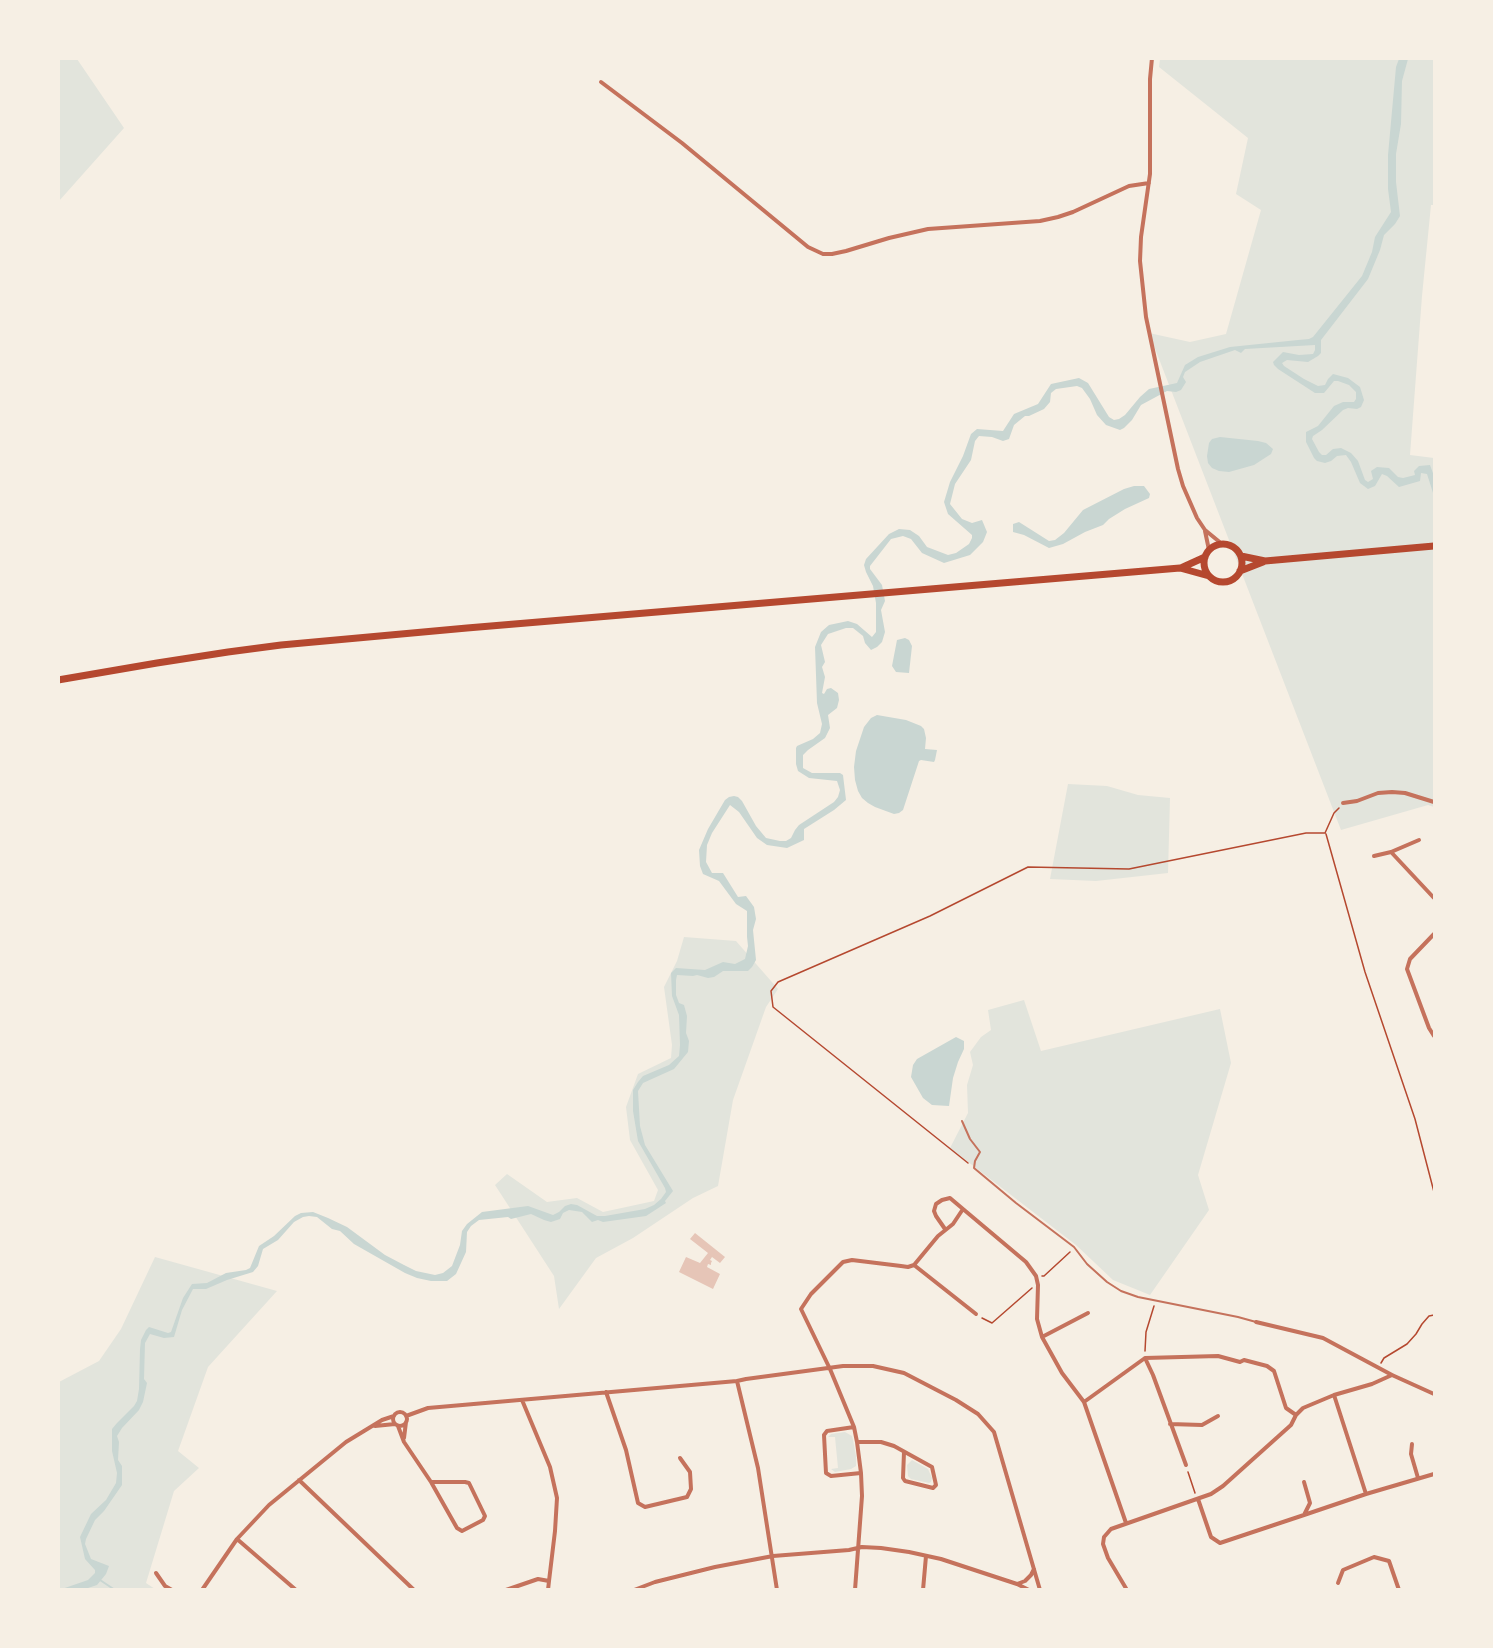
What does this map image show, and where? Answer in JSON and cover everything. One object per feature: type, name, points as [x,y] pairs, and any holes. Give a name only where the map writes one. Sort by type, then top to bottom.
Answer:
[{"type":"main road","points":[[58,680],[281,645],[537,622],[1180,568],[1224,582],[1235,578],[1240,571],[1241,556],[1234,547],[1222,544],[1180,568]]},
{"type":"main road","points":[[1240,571],[1265,561],[1433,546]]},
{"type":"main road","points":[[1207,554],[1205,567],[1209,576]]},
{"type":"main road","points":[[1241,556],[1265,561]]},
{"type":"street","points":[[1152,58],[1149,183],[1140,261],[1146,317],[1183,486],[1205,530],[1222,544]]},
{"type":"street","points":[[601,81],[682,143],[808,247],[823,254],[846,251],[928,229],[1041,221],[1073,212],[1129,186],[1149,183]]},
{"type":"street","points":[[1205,530],[1207,554]]},
{"type":"street","points":[[1343,803],[1357,801],[1378,793],[1392,792],[1434,802]]},
{"type":"street","points":[[1374,856],[1391,852],[1419,840]]},
{"type":"street","points":[[1391,852],[1434,898]]},
{"type":"street","points":[[1434,934],[1410,959],[1407,969],[1434,1036]]},
{"type":"street","points":[[945,1229],[934,1211],[936,1204],[950,1198],[1026,1262],[1036,1275],[1037,1319],[1042,1337],[1062,1372],[1084,1402],[1126,1523]]},
{"type":"street","points":[[855,1590],[862,1496],[857,1442],[854,1427],[830,1369],[801,1309],[811,1294],[843,1262],[852,1260],[908,1267],[914,1264],[938,1236],[953,1224],[963,1209]]},
{"type":"street","points":[[914,1264],[976,1314]]},
{"type":"street","points":[[1042,1337],[1088,1313]]},
{"type":"street","points":[[1256,1322],[1323,1338],[1434,1394]]},
{"type":"street","points":[[1084,1402],[1145,1358],[1218,1356],[1267,1366],[1274,1371],[1286,1408],[1296,1415]]},
{"type":"street","points":[[1145,1358],[1154,1375],[1186,1466]]},
{"type":"street","points":[[406,1416],[428,1408],[737,1381],[843,1366],[873,1366],[904,1373],[978,1414],[994,1432],[1040,1590]]},
{"type":"street","points":[[1127,1590],[1108,1558],[1103,1544],[1104,1537],[1111,1529],[1211,1494],[1291,1425],[1303,1408],[1334,1395],[1372,1384],[1392,1374]]},
{"type":"street","points":[[737,1381],[758,1468],[777,1590]]},
{"type":"street","points":[[606,1392],[627,1450],[638,1503],[645,1507],[687,1497],[691,1489],[690,1472],[680,1458]]},
{"type":"street","points":[[1334,1395],[1366,1494]]},
{"type":"street","points":[[522,1400],[549,1467],[557,1498],[548,1590]]},
{"type":"street","points":[[202,1590],[237,1539],[269,1505],[346,1442],[398,1413],[406,1416]]},
{"type":"street","points":[[394,1416],[393,1422],[404,1442],[431,1482],[457,1528],[462,1530],[483,1520],[485,1516],[469,1484],[431,1482]]},
{"type":"street","points":[[404,1442],[406,1416]]},
{"type":"street","points":[[1170,1424],[1202,1425],[1218,1416]]},
{"type":"street","points":[[372,1427],[402,1426],[406,1422]]},
{"type":"street","points":[[854,1427],[827,1431],[824,1435],[826,1473],[831,1476],[861,1473]]},
{"type":"street","points":[[857,1442],[881,1442],[894,1446],[932,1467],[936,1485],[933,1488],[905,1481],[903,1478],[904,1452]]},
{"type":"street","points":[[1412,1444],[1411,1454],[1418,1478]]},
{"type":"street","points":[[1198,1499],[1211,1537],[1220,1543],[1366,1494],[1434,1474]]},
{"type":"street","points":[[299,1480],[414,1590]]},
{"type":"street","points":[[1304,1482],[1310,1503],[1304,1515]]},
{"type":"street","points":[[237,1539],[296,1590]]},
{"type":"street","points":[[634,1590],[655,1582],[715,1567],[773,1556],[858,1548],[881,1548],[941,1559],[1029,1590]]},
{"type":"street","points":[[923,1590],[926,1556]]},
{"type":"street","points":[[1338,1583],[1343,1569],[1374,1557],[1389,1561],[1400,1590]]},
{"type":"street","points":[[1017,1584],[1025,1581],[1034,1569]]},
{"type":"street","points":[[156,1573],[165,1586],[172,1590]]},
{"type":"street","points":[[506,1590],[538,1579],[549,1581]]},
{"type":"lane","points":[[963,1121],[970,1139],[980,1152],[974,1167],[1016,1203],[1074,1247],[1107,1282],[1137,1297],[1256,1322]]},
{"type":"path","points":[[1343,803],[1334,813],[1325,833],[1365,972],[1415,1119],[1434,1192]]},
{"type":"path","points":[[974,1167],[773,1007],[771,991],[778,982],[930,916],[1028,867],[1129,869],[1306,833],[1325,833]]},
{"type":"path","points":[[976,1314],[993,1323],[1032,1288],[1036,1275],[1044,1276],[1074,1247]]},
{"type":"path","points":[[1145,1358],[1146,1332],[1156,1301]]},
{"type":"path","points":[[1378,1367],[1384,1358],[1407,1344],[1429,1317],[1434,1315]]},
{"type":"path","points":[[1186,1466],[1198,1499]]},
{"type":"shaded area","points":[[59,58],[77,59],[124,128],[59,201]]},
{"type":"shaded area","points":[[1160,59],[1434,59],[1434,205],[1431,205],[1422,296],[1410,455],[1434,458],[1434,807],[1428,805],[1341,830],[1149,333],[1190,342],[1226,334],[1261,210],[1236,194],[1248,138],[1159,67]]},
{"type":"shaded area","points":[[1399,59],[1408,59],[1402,81],[1401,124],[1396,154],[1396,182],[1400,216],[1384,235],[1368,279],[1321,340],[1321,353],[1308,362],[1287,360],[1282,363],[1318,386],[1325,385],[1333,374],[1348,378],[1360,387],[1364,400],[1361,407],[1343,410],[1313,436],[1312,439],[1322,455],[1326,455],[1333,449],[1341,448],[1351,453],[1358,461],[1365,480],[1368,482],[1373,479],[1371,471],[1377,467],[1389,468],[1398,477],[1403,478],[1415,475],[1414,471],[1419,466],[1430,465],[1434,476],[1434,496],[1427,474],[1421,473],[1420,481],[1399,487],[1382,474],[1375,486],[1368,489],[1360,483],[1346,455],[1337,456],[1325,463],[1314,458],[1306,442],[1306,432],[1318,426],[1334,406],[1343,402],[1354,402],[1356,392],[1349,385],[1334,381],[1324,393],[1315,393],[1278,369],[1273,362],[1283,352],[1299,355],[1313,354],[1315,345],[1245,349],[1241,353],[1235,350],[1200,362],[1185,372],[1183,377],[1186,382],[1181,390],[1167,391],[1141,405],[1132,420],[1120,430],[1106,425],[1097,415],[1082,388],[1077,386],[1056,389],[1051,393],[1050,402],[1044,409],[1025,416],[1014,425],[1009,439],[1003,441],[979,436],[975,441],[971,460],[955,484],[950,504],[962,519],[972,523],[982,520],[987,532],[983,542],[970,555],[944,563],[922,553],[911,539],[903,536],[891,539],[870,566],[882,585],[885,601],[881,610],[885,632],[882,642],[871,650],[863,636],[853,628],[846,628],[828,634],[821,645],[825,662],[822,667],[825,677],[822,693],[824,694],[827,689],[831,688],[838,693],[839,700],[837,708],[828,715],[830,728],[825,738],[803,755],[803,768],[812,773],[840,773],[843,775],[846,800],[804,829],[804,840],[787,848],[767,845],[757,838],[739,812],[730,805],[707,845],[706,862],[712,873],[723,873],[738,897],[746,896],[754,907],[756,919],[753,930],[756,960],[748,971],[723,971],[708,978],[697,975],[677,975],[676,995],[679,1003],[684,1005],[687,1016],[688,1052],[674,1069],[643,1083],[638,1091],[640,1126],[645,1145],[673,1191],[665,1201],[666,1203],[646,1216],[603,1222],[598,1220],[592,1222],[582,1212],[569,1210],[563,1213],[560,1219],[551,1222],[531,1214],[511,1219],[508,1217],[479,1220],[467,1232],[466,1252],[456,1274],[447,1281],[431,1281],[405,1273],[354,1244],[340,1231],[332,1229],[317,1217],[303,1217],[294,1222],[278,1240],[263,1249],[258,1266],[253,1272],[206,1289],[193,1289],[182,1310],[174,1337],[164,1338],[150,1334],[145,1343],[144,1379],[147,1383],[143,1402],[117,1436],[118,1460],[122,1466],[122,1485],[95,1520],[85,1544],[91,1559],[109,1566],[97,1585],[85,1589],[59,1590],[88,1580],[95,1573],[85,1559],[80,1537],[91,1514],[106,1500],[116,1483],[112,1429],[137,1401],[141,1340],[146,1330],[149,1327],[171,1332],[183,1298],[192,1284],[207,1283],[226,1273],[250,1268],[259,1246],[274,1236],[295,1216],[313,1212],[328,1218],[347,1227],[385,1255],[416,1271],[435,1275],[443,1273],[452,1266],[460,1245],[462,1231],[482,1212],[528,1206],[553,1215],[571,1204],[597,1216],[605,1216],[645,1209],[661,1199],[666,1192],[665,1188],[638,1141],[633,1111],[633,1090],[643,1076],[669,1065],[679,1056],[679,1015],[672,996],[671,973],[676,968],[705,970],[723,962],[735,964],[745,959],[748,946],[747,911],[736,904],[719,881],[703,874],[699,850],[708,829],[729,797],[738,797],[742,801],[756,826],[766,838],[786,841],[791,838],[799,825],[838,797],[840,790],[837,781],[809,778],[798,771],[796,748],[820,733],[822,724],[817,703],[815,647],[821,632],[829,625],[848,621],[857,624],[872,637],[876,632],[876,603],[873,586],[864,565],[866,559],[889,534],[899,529],[910,530],[919,536],[927,547],[948,555],[956,553],[969,544],[972,535],[948,514],[944,502],[950,482],[971,434],[977,429],[1003,431],[1014,414],[1038,404],[1051,384],[1079,378],[1088,383],[1109,417],[1114,420],[1125,415],[1149,389],[1177,383],[1185,365],[1198,357],[1230,347],[1313,337],[1362,276],[1372,252],[1375,237],[1391,212],[1388,155],[1396,67]]},
{"type":"shaded area","points":[[1220,437],[1258,441],[1266,443],[1273,449],[1271,454],[1254,465],[1229,472],[1219,471],[1208,463],[1207,456],[1209,443],[1212,439]]},
{"type":"shaded area","points":[[1134,486],[1144,486],[1150,494],[1149,498],[1125,509],[1103,525],[1063,544],[1049,548],[1013,532],[1013,524],[1019,522],[1049,541],[1055,540],[1064,533],[1083,510]]},
{"type":"shaded area","points":[[905,638],[912,646],[909,673],[896,672],[892,666],[897,640]]},
{"type":"shaded area","points":[[877,715],[906,720],[921,726],[926,738],[925,749],[937,750],[934,762],[919,761],[903,810],[894,814],[875,807],[862,798],[855,780],[856,751],[864,727],[871,718]]},
{"type":"shaded area","points":[[1068,784],[1107,786],[1138,795],[1170,798],[1168,873],[1096,881],[1050,879]]},
{"type":"shaded area","points":[[684,937],[736,941],[778,989],[766,1007],[733,1100],[718,1186],[693,1198],[633,1238],[596,1258],[559,1309],[554,1276],[495,1185],[507,1174],[547,1202],[577,1198],[603,1212],[654,1201],[658,1190],[630,1140],[626,1107],[638,1074],[671,1058],[672,1045],[664,987],[677,961]]},
{"type":"shaded area","points":[[1024,1000],[1041,1051],[1220,1009],[1231,1063],[1198,1175],[1209,1210],[1150,1295],[1113,1280],[1076,1245],[950,1148],[968,1113],[967,1085],[973,1065],[970,1052],[981,1037],[991,1030],[988,1010]]},
{"type":"shaded area","points":[[956,1037],[964,1041],[964,1049],[953,1078],[949,1106],[932,1105],[923,1098],[911,1077],[913,1065],[917,1059]]},
{"type":"shaded area","points":[[155,1257],[277,1291],[208,1367],[178,1451],[199,1468],[174,1491],[146,1583],[155,1589],[59,1590],[59,1382],[99,1361],[121,1329]]},
{"type":"shaded area","points":[[845,1432],[852,1436],[856,1466],[835,1472],[831,1469],[838,1468],[835,1437],[828,1437],[831,1434]]},
{"type":"shaded area","points":[[912,1460],[928,1469],[932,1478],[931,1482],[911,1479],[908,1476],[907,1465]]},
{"type":"building","points":[[695,1233],[725,1257],[720,1263],[712,1257],[711,1265],[708,1264],[707,1267],[720,1274],[713,1289],[679,1272],[686,1257],[700,1263],[708,1253],[690,1239]]},
{"type":"waterway","points":[[100,1580],[115,1590]]}]
